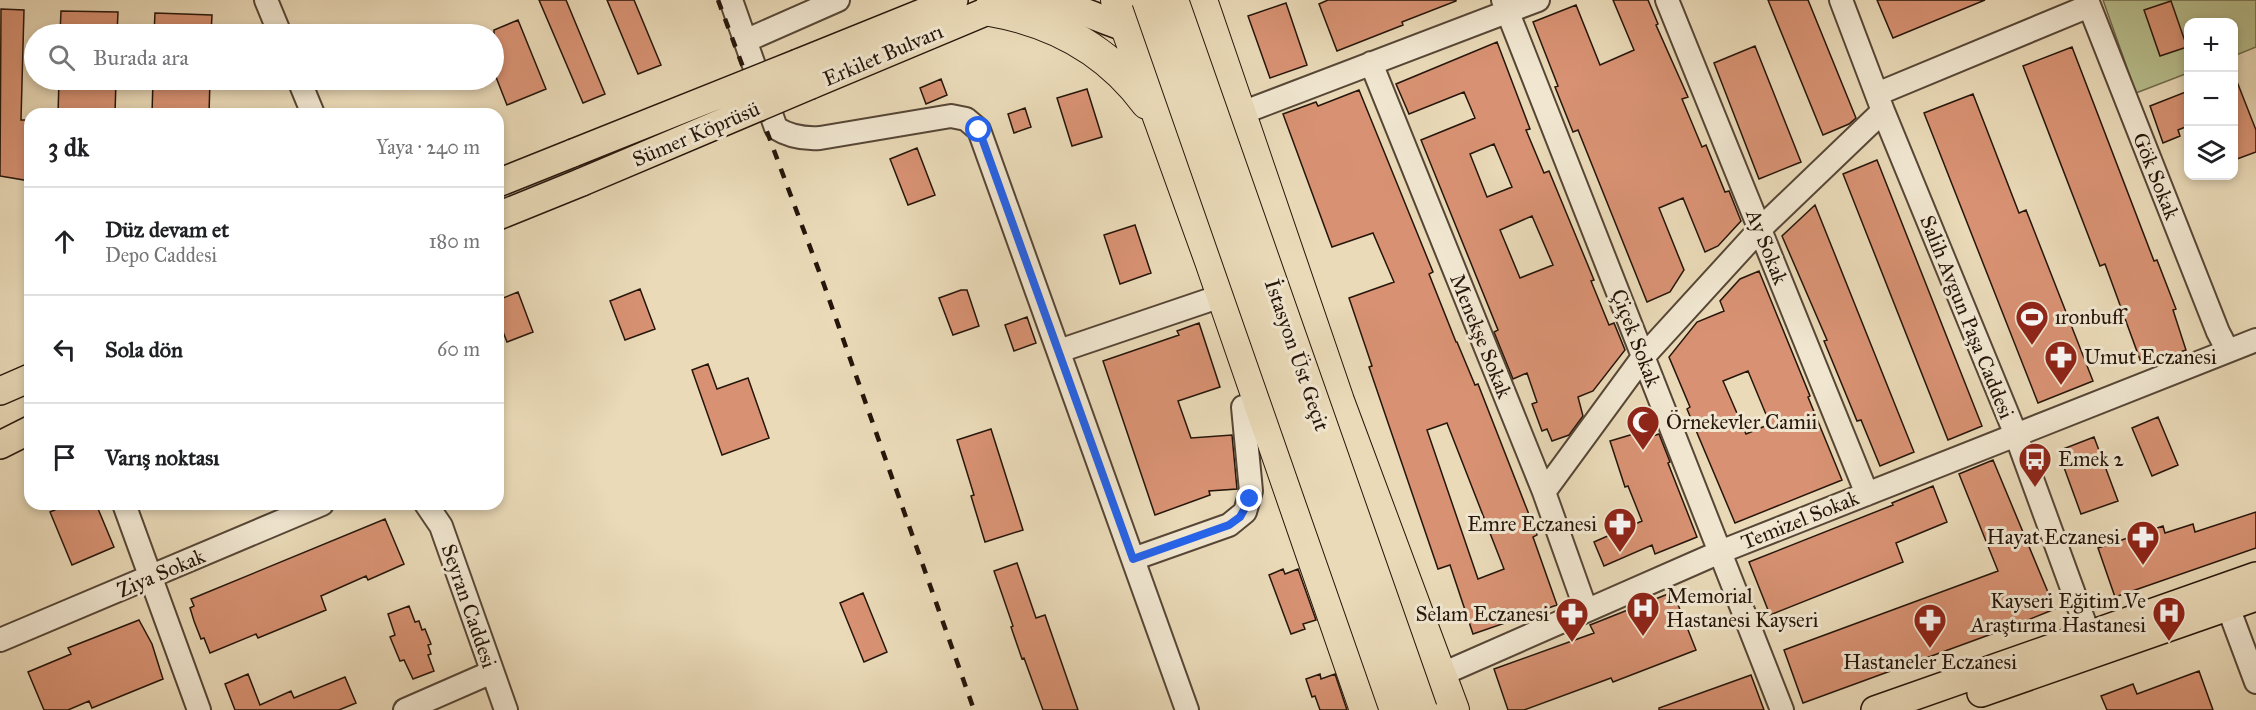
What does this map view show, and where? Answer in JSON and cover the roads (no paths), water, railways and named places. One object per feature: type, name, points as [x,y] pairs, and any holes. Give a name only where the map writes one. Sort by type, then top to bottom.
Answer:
[{"type":"highway","points":[[1116,0],[1224,295],[1366,710]]},
{"type":"highway","name":"İstasyon Üst Geçit","points":[[1148,0],[1396,710]]},
{"type":"highway","name":"İstasyon Üst Geçit","points":[[1172,0],[1420,710]]},
{"type":"highway","points":[[1201,0],[1338,401],[1453,710]]},
{"type":"highway","points":[[990,10],[1046,24],[1078,39],[1097,52],[1115,67],[1139,93],[1169,142]]},
{"type":"main road","name":"Erkilet Bulvarı","points":[[804,74],[954,0]]},
{"type":"main road","points":[[1128,30],[1157,23],[1174,11],[1183,0]]},
{"type":"main road","name":"Erkilet Bulvarı","points":[[804,74],[990,10],[1032,5],[1053,6],[1092,14],[1128,30]]},
{"type":"main road","name":"Sümer Köprüsü","points":[[504,181],[573,153],[804,74]]},
{"type":"main road","name":"Sümer Köprüsü","points":[[504,214],[582,182],[804,74]]},
{"type":"main road","points":[[0,391],[24,381]]},
{"type":"main road","points":[[0,445],[24,433]]},
{"type":"main road","points":[[1875,710],[2256,576]]},
{"type":"main road","points":[[1932,710],[2256,597]]},
{"type":"street","points":[[266,0],[276,24]]},
{"type":"street","points":[[731,0],[776,129],[792,136],[810,139],[951,116],[959,117],[979,130],[1187,710]]},
{"type":"street","points":[[745,41],[838,0]]},
{"type":"street","points":[[1239,114],[1371,63],[1505,6],[1538,0]]},
{"type":"street","name":"Ay Sokak","points":[[1667,0],[1867,494]]},
{"type":"street","name":"Salih Avgun Paşa Caddesi","points":[[1841,0],[1880,103],[2016,435],[2089,635]]},
{"type":"street","points":[[1544,492],[1643,357],[1760,228],[1880,103],[2088,3]]},
{"type":"street","name":"Gök Sokak","points":[[2088,3],[2218,332],[2228,351]]},
{"type":"street","name":"Çiçek Sokak","points":[[1505,6],[1782,710]]},
{"type":"street","name":"Menekşe Sokak","points":[[1371,63],[1544,492],[1586,610]]},
{"type":"street","points":[[303,90],[311,108]]},
{"type":"street","points":[[1059,351],[1224,295]]},
{"type":"street","name":"Temizel Sokak","points":[[1440,675],[1720,552],[2256,340]]},
{"type":"street","points":[[1133,559],[1229,525],[1245,512],[1251,491],[1243,407]]},
{"type":"street","points":[[126,510],[199,710]]},
{"type":"street","name":"Ziya Sokak","points":[[0,640],[308,510]]},
{"type":"street","name":"Seyran Caddesi","points":[[430,510],[441,526],[506,710]]},
{"type":"street","points":[[2228,607],[2256,682]]},
{"type":"street","points":[[405,710],[492,672]]},
{"type":"railway","points":[[718,0],[823,282],[974,710]]},
{"type":"place","name":"ıronbuff","points":[[2032,346]]},
{"type":"place","name":"Umut Eczanesi","points":[[2061,386]]},
{"type":"place","name":"Örnekevler Camii","points":[[1643,451]]},
{"type":"place","name":"Emek 2","points":[[2035,488]]},
{"type":"place","name":"Emre Eczanesi","points":[[1620,553]]},
{"type":"place","name":"Hayat Eczanesi","points":[[2143,566]]},
{"type":"place","name":"Memorial Hastanesi Kayseri","points":[[1643,637]]},
{"type":"place","name":"Kayseri Eğitim Ve Araştırma Hastanesi","points":[[2169,642]]},
{"type":"place","name":"Selam Eczanesi","points":[[1572,643]]},
{"type":"place","name":"Hastaneler Eczanesi","points":[[1930,649]]}]
